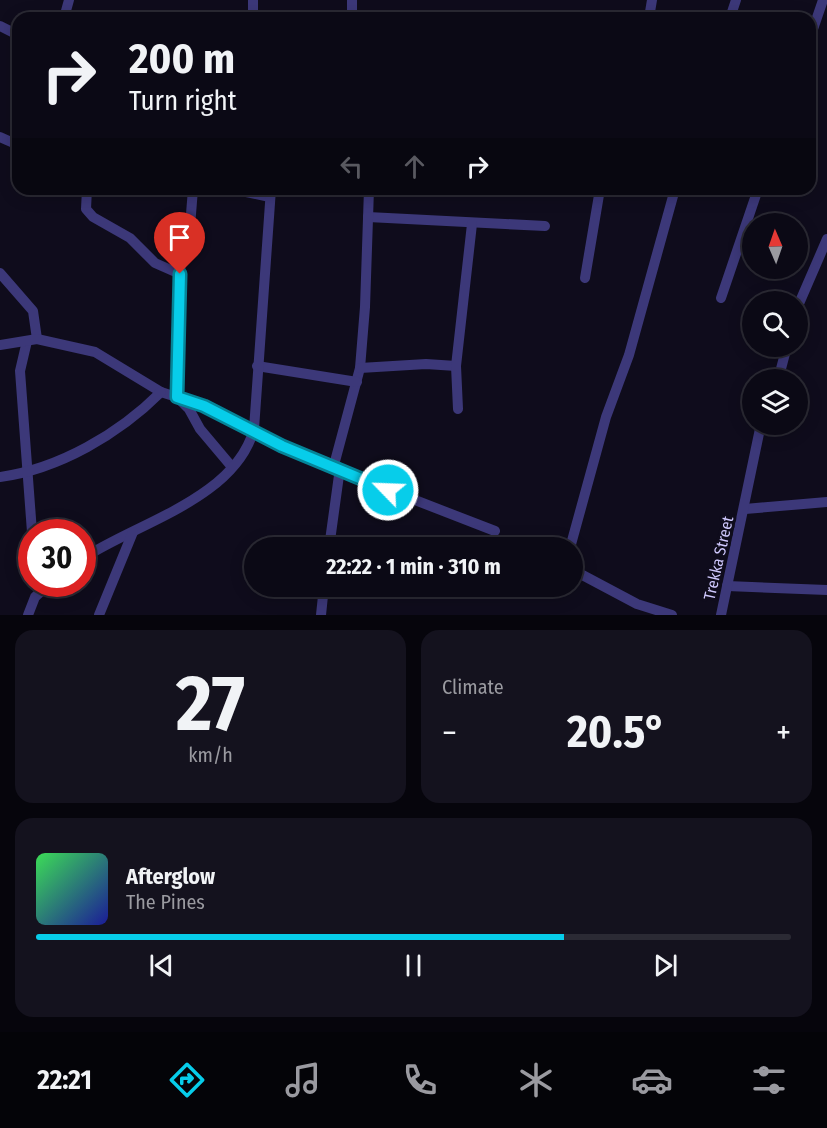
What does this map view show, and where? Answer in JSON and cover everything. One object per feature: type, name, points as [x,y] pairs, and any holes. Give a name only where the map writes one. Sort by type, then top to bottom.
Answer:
[{"type":"street","points":[[816,23],[825,0]]},
{"type":"street","points":[[87,195],[86,209],[93,217],[130,238],[155,263],[180,274]]},
{"type":"street","points":[[193,195],[189,238],[181,258],[177,397],[189,409],[200,429],[232,467]]},
{"type":"street","points":[[96,552],[208,490],[246,452],[254,429],[270,195]]},
{"type":"street","points":[[330,537],[337,467],[360,368],[369,195]]},
{"type":"street","points":[[585,278],[599,195]]},
{"type":"street","points":[[573,537],[606,417],[629,355],[673,195]]},
{"type":"street","points":[[721,298],[756,195]]},
{"type":"street","points":[[368,217],[409,217],[472,224],[544,226]]},
{"type":"street","points":[[458,409],[456,366],[472,224]]},
{"type":"street","points":[[804,291],[827,239]]},
{"type":"street","points":[[0,273],[33,311],[32,340],[20,370],[31,519]]},
{"type":"street","points":[[0,345],[32,340],[95,352],[160,392],[204,406],[254,429],[282,446],[495,531]]},
{"type":"street","points":[[360,368],[426,364],[456,366]]},
{"type":"street","points":[[257,366],[357,381]]},
{"type":"street","points":[[0,477],[27,474],[87,446],[136,417],[160,392]]},
{"type":"street","name":"Trekka Street","points":[[721,615],[759,435]]},
{"type":"street","points":[[745,508],[827,502]]},
{"type":"street","points":[[99,615],[124,550],[135,531]]},
{"type":"street","points":[[583,575],[637,604],[672,615]]},
{"type":"street","points":[[728,586],[827,590]]},
{"type":"street","points":[[28,615],[35,597]]},
{"type":"street","points":[[321,615],[323,597]]},
{"type":"route","points":[[180,274],[177,317],[179,384],[177,397],[204,406],[254,429],[282,446],[334,465],[388,490]]}]
